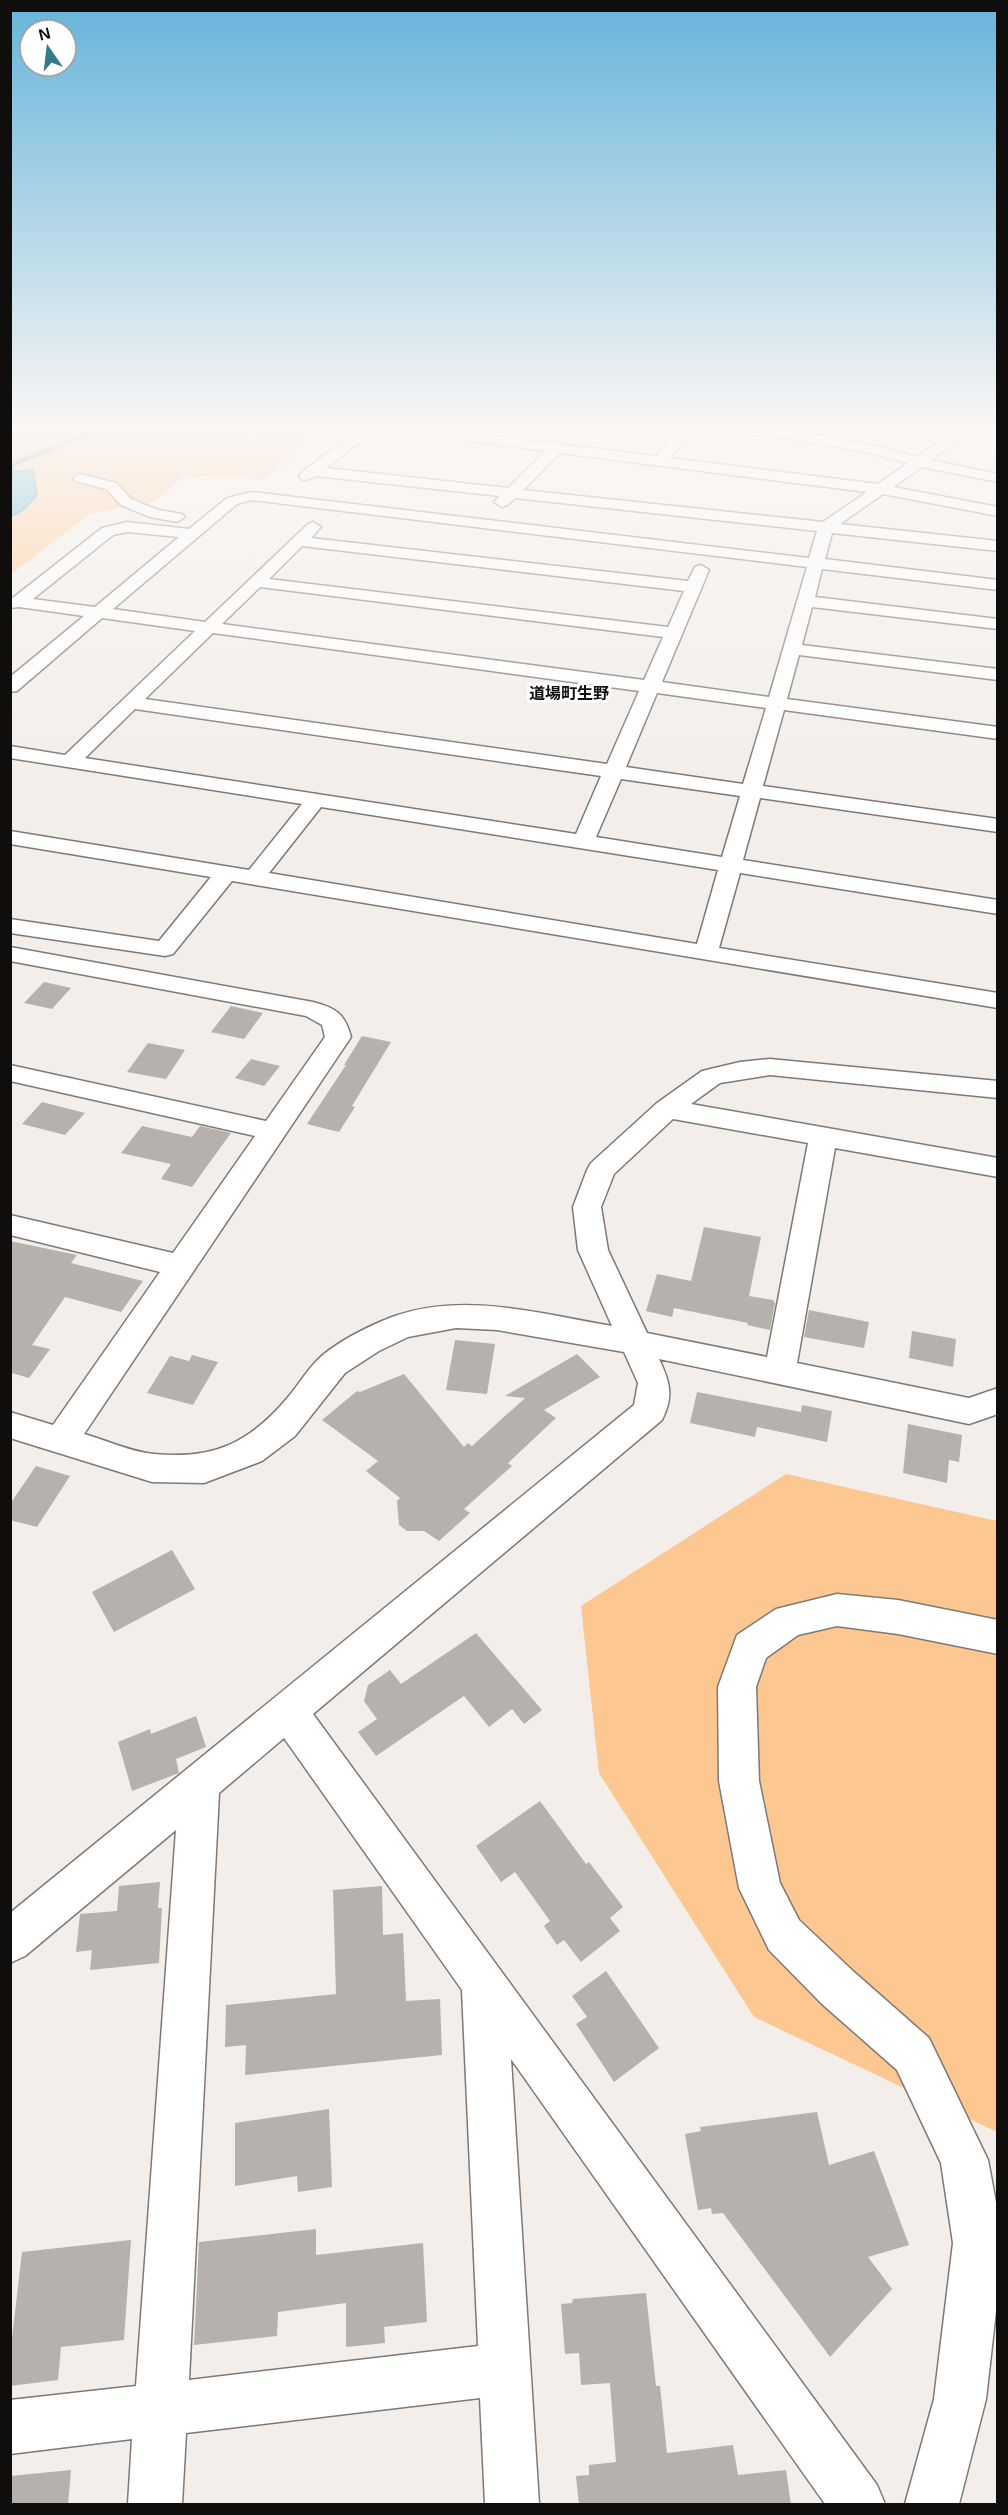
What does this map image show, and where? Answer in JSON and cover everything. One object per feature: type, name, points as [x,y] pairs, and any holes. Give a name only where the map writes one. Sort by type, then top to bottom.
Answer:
[{"type":"street","points":[[15,603],[93,542]]},
{"type":"street","points":[[10,687],[183,542]]},
{"type":"street","points":[[70,761],[297,542]]},
{"type":"street","points":[[310,542],[693,587]]},
{"type":"street","points":[[645,542],[998,585]]},
{"type":"street","points":[[705,952],[821,542]]},
{"type":"street","points":[[964,542],[998,546]]},
{"type":"street","points":[[584,842],[709,550]]},
{"type":"street","points":[[256,582],[673,633]]},
{"type":"street","points":[[804,601],[998,624]]},
{"type":"street","points":[[15,603],[998,733]]},
{"type":"street","points":[[791,650],[998,675]]},
{"type":"street","points":[[131,703],[998,826]]},
{"type":"street","points":[[10,752],[998,907]]},
{"type":"street","points":[[254,878],[316,800]]},
{"type":"street","points":[[10,837],[998,1001]]},
{"type":"street","points":[[10,926],[165,949],[226,873]]},
{"type":"street","points":[[10,954],[313,1010],[334,1021],[338,1037],[61,1440]]},
{"type":"street","points":[[10,1941],[650,1411],[654,1383],[593,1250],[587,1207],[601,1170],[668,1109],[711,1077],[770,1066],[998,1090]]},
{"type":"street","points":[[10,1073],[273,1131]]},
{"type":"street","points":[[668,1109],[998,1168]]},
{"type":"street","points":[[780,1371],[823,1136]]},
{"type":"street","points":[[10,1225],[180,1266]]},
{"type":"street","points":[[10,1425],[152,1468],[204,1469],[250,1451],[283,1427],[334,1364],[368,1342],[402,1326],[456,1316],[497,1318],[634,1342],[969,1411],[998,1401]]},
{"type":"street","points":[[932,2505],[960,2399],[978,2243],[964,2160],[913,2054],[838,1988],[784,1935],[760,1888],[739,1781],[737,1687],[750,1647],[789,1621],[837,1610],[898,1617],[998,1638]]},
{"type":"street","points":[[288,1712],[858,2505]]},
{"type":"street","points":[[155,2505],[199,1786]]},
{"type":"street","points":[[484,1984],[512,2505]]},
{"type":"street","points":[[10,2427],[503,2369]]},
{"type":"shaded area","points":[[11,542],[53,542],[15,571],[11,572]]},
{"type":"shaded area","points":[[786,1474],[997,1521],[997,2132],[754,2017],[599,1773],[581,1606]]},
{"type":"building","points":[[44,982],[71,988],[52,1009],[24,1003]]},
{"type":"building","points":[[231,1006],[263,1013],[244,1039],[211,1032]]},
{"type":"building","points":[[362,1036],[391,1042],[352,1106],[355,1107],[339,1132],[307,1124],[346,1065],[344,1065]]},
{"type":"building","points":[[148,1043],[185,1050],[166,1079],[127,1072]]},
{"type":"building","points":[[251,1059],[280,1066],[264,1086],[235,1078]]},
{"type":"building","points":[[42,1102],[85,1113],[65,1135],[22,1124]]},
{"type":"building","points":[[142,1126],[192,1137],[200,1126],[231,1133],[192,1187],[161,1179],[171,1164],[121,1153]]},
{"type":"building","points":[[704,1227],[761,1237],[749,1296],[773,1300],[775,1303],[770,1330],[747,1325],[748,1323],[674,1308],[672,1317],[646,1311],[657,1274],[691,1281]]},
{"type":"building","points":[[10,1241],[77,1255],[71,1263],[143,1281],[121,1312],[65,1297],[32,1345],[50,1349],[29,1378],[12,1373],[10,1375]]},
{"type":"building","points":[[809,1310],[869,1322],[864,1348],[804,1337]]},
{"type":"building","points":[[912,1331],[956,1339],[953,1367],[909,1358]]},
{"type":"building","points":[[455,1340],[495,1344],[487,1394],[446,1390]]},
{"type":"building","points":[[577,1354],[600,1377],[544,1410],[556,1418],[508,1463],[512,1466],[464,1509],[470,1513],[439,1541],[424,1531],[407,1531],[399,1525],[397,1501],[400,1498],[366,1471],[378,1461],[322,1420],[357,1391],[360,1392],[404,1374],[464,1447],[468,1443],[472,1446],[525,1398],[505,1396]]},
{"type":"building","points":[[192,1355],[218,1362],[193,1405],[147,1393],[170,1356],[189,1361]]},
{"type":"building","points":[[697,1392],[801,1412],[802,1405],[832,1411],[827,1442],[757,1427],[755,1437],[690,1423]]},
{"type":"building","points":[[908,1424],[962,1435],[959,1462],[949,1460],[947,1483],[903,1473]]},
{"type":"building","points":[[36,1466],[70,1476],[37,1527],[10,1520],[10,1504]]},
{"type":"building","points":[[172,1550],[195,1589],[114,1632],[92,1592]]},
{"type":"building","points":[[476,1633],[542,1710],[524,1724],[512,1709],[489,1727],[464,1696],[376,1756],[358,1732],[377,1719],[364,1701],[368,1685],[390,1670],[401,1684]]},
{"type":"building","points":[[196,1716],[206,1747],[176,1759],[179,1773],[132,1791],[118,1742],[150,1729],[151,1734]]},
{"type":"building","points":[[540,1801],[586,1864],[589,1862],[623,1907],[610,1918],[620,1931],[581,1962],[564,1940],[557,1945],[544,1926],[550,1921],[515,1872],[501,1882],[476,1846]]},
{"type":"building","points":[[160,1882],[158,1908],[162,1908],[159,1963],[90,1970],[92,1950],[76,1952],[80,1914],[117,1911],[119,1886]]},
{"type":"building","points":[[382,1886],[383,1935],[403,1933],[406,2001],[440,1999],[442,2055],[245,2075],[246,2045],[225,2047],[226,2005],[336,1994],[333,1890]]},
{"type":"building","points":[[606,1971],[659,2048],[614,2082],[576,2024],[587,2017],[572,1996]]},
{"type":"building","points":[[329,2109],[332,2187],[298,2192],[297,2176],[235,2186],[235,2123]]},
{"type":"building","points":[[817,2112],[829,2165],[874,2151],[909,2245],[868,2257],[892,2289],[830,2357],[723,2213],[712,2214],[711,2208],[698,2210],[685,2134],[701,2131],[700,2127]]},
{"type":"building","points":[[316,2229],[316,2255],[423,2243],[427,2322],[384,2327],[385,2343],[346,2347],[346,2303],[278,2312],[277,2336],[194,2345],[199,2242]]},
{"type":"building","points":[[131,2240],[124,2340],[61,2347],[58,2380],[10,2386],[10,2355],[22,2252]]},
{"type":"building","points":[[646,2293],[656,2386],[660,2386],[667,2453],[733,2445],[738,2475],[786,2470],[791,2505],[579,2505],[576,2476],[589,2475],[589,2465],[616,2462],[610,2383],[581,2385],[579,2353],[565,2354],[561,2304],[572,2303],[573,2299]]},
{"type":"building","points":[[71,2470],[68,2505],[10,2505],[10,2476]]},
{"type":"district","name":"道場町生野","points":[[569,693]]}]
